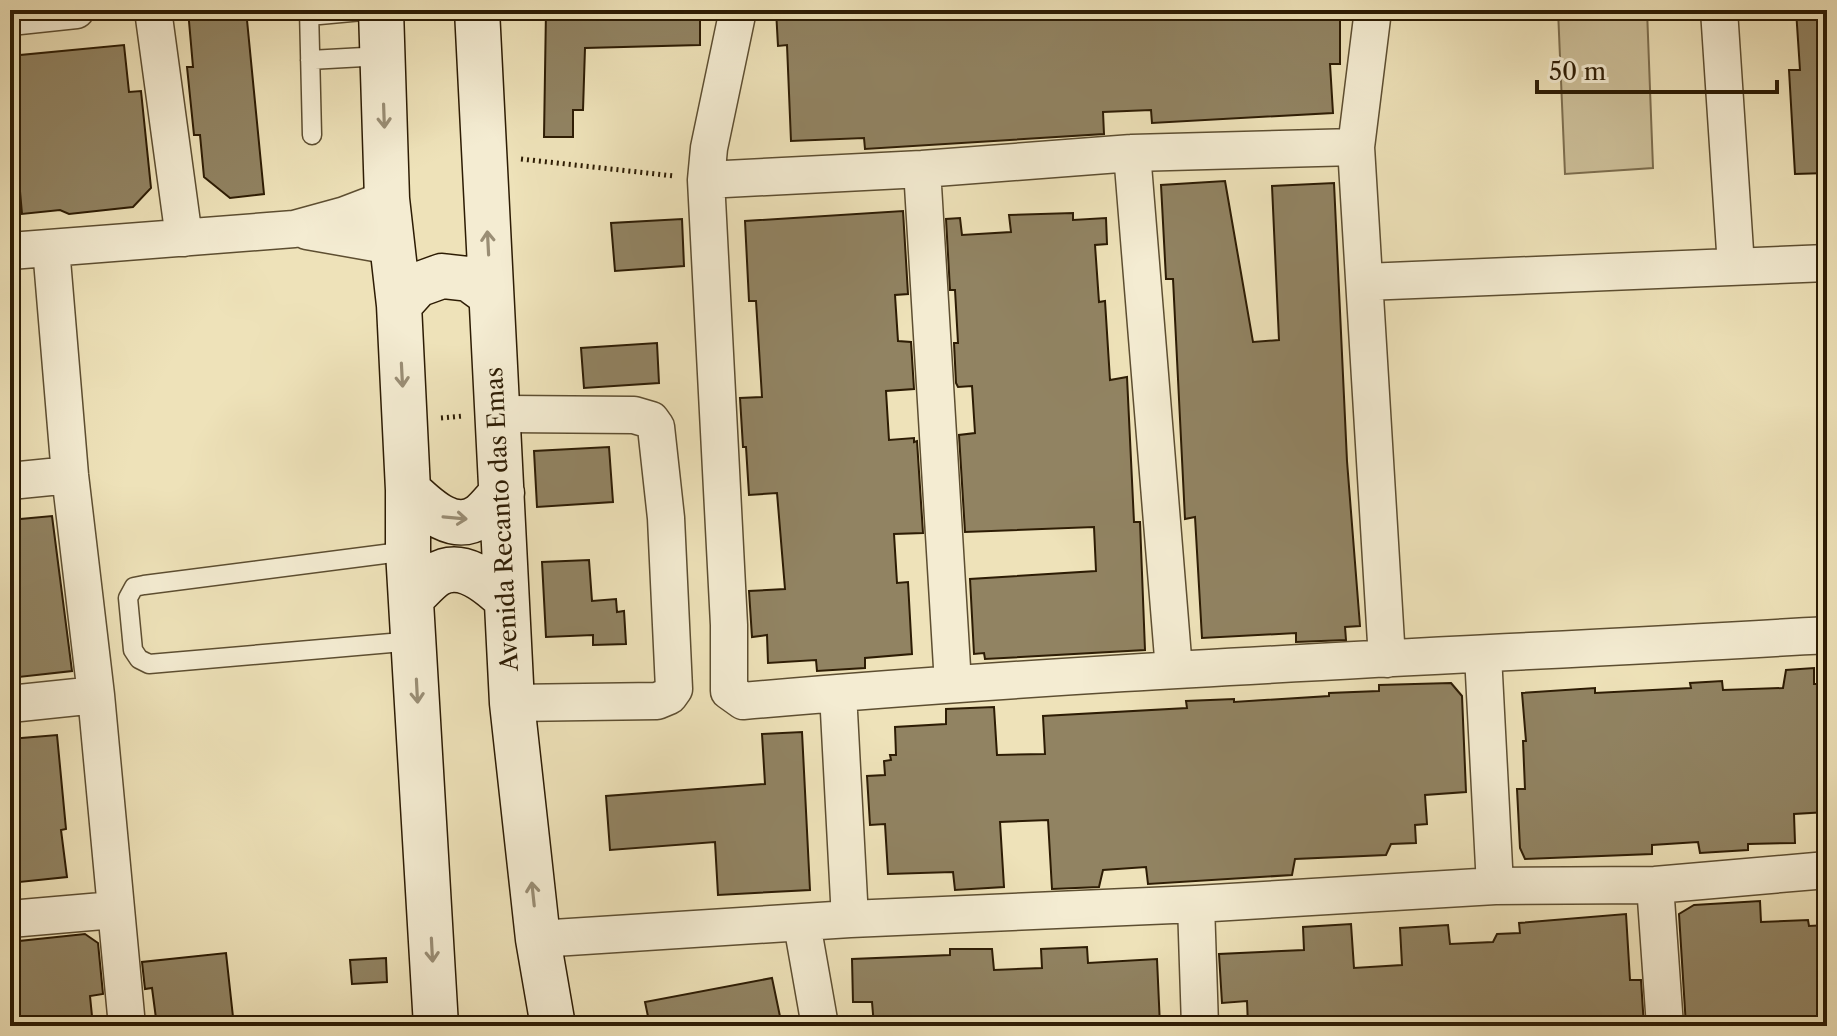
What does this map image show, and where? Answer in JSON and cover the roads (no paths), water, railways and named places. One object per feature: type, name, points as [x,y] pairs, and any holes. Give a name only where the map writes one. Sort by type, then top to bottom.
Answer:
[{"type":"main road","points":[[381,10],[387,199],[399,305],[408,551],[436,1026]]},
{"type":"main road","name":"Avenida Recanto das Emas","points":[[477,10],[512,703],[538,939],[553,1026]]},
{"type":"main road","points":[[399,305],[417,285],[442,276],[469,279],[491,295]]},
{"type":"main road","points":[[408,490],[435,515],[455,522],[478,518],[502,493]]},
{"type":"main road","points":[[412,597],[438,573],[459,570],[481,577],[505,598]]},
{"type":"street","points":[[10,17],[76,10]]},
{"type":"street","points":[[153,10],[184,238]]},
{"type":"street","points":[[738,10],[709,148],[706,180],[729,625],[729,691],[743,701],[1174,670],[1827,635]]},
{"type":"street","points":[[1373,10],[1356,147],[1387,659]]},
{"type":"street","points":[[1719,10],[1736,266]]},
{"type":"street","points":[[706,180],[922,169],[1132,153],[1356,147]]},
{"type":"street","points":[[1132,153],[1174,670]]},
{"type":"street","points":[[922,169],[953,684]]},
{"type":"street","points":[[10,251],[294,229],[387,199]]},
{"type":"street","points":[[294,229],[392,246]]},
{"type":"street","points":[[51,248],[70,475],[96,695],[127,1026]]},
{"type":"street","points":[[1365,282],[1827,263]]},
{"type":"street","points":[[497,414],[634,415],[651,420],[656,427],[666,518],[674,689],[669,696],[657,701],[512,703]]},
{"type":"street","points":[[10,481],[70,475]]},
{"type":"street","points":[[666,518],[723,517]]},
{"type":"street","points":[[1483,655],[1495,886]]},
{"type":"street","points":[[838,693],[850,919]]},
{"type":"street","points":[[10,704],[96,695]]},
{"type":"street","points":[[538,939],[850,919],[1196,904],[1495,886],[1655,885],[1827,870]]},
{"type":"street","points":[[1655,885],[1665,1026]]},
{"type":"street","points":[[1196,904],[1200,1026]]},
{"type":"street","points":[[10,919],[114,910]]},
{"type":"street","points":[[802,924],[820,1026]]},
{"type":"lane","points":[[312,135],[309,13],[373,10]]},
{"type":"lane","points":[[310,60],[382,56]]},
{"type":"lane","points":[[408,551],[144,585],[134,587],[128,598],[133,650],[139,659],[149,664],[414,641]]}]
